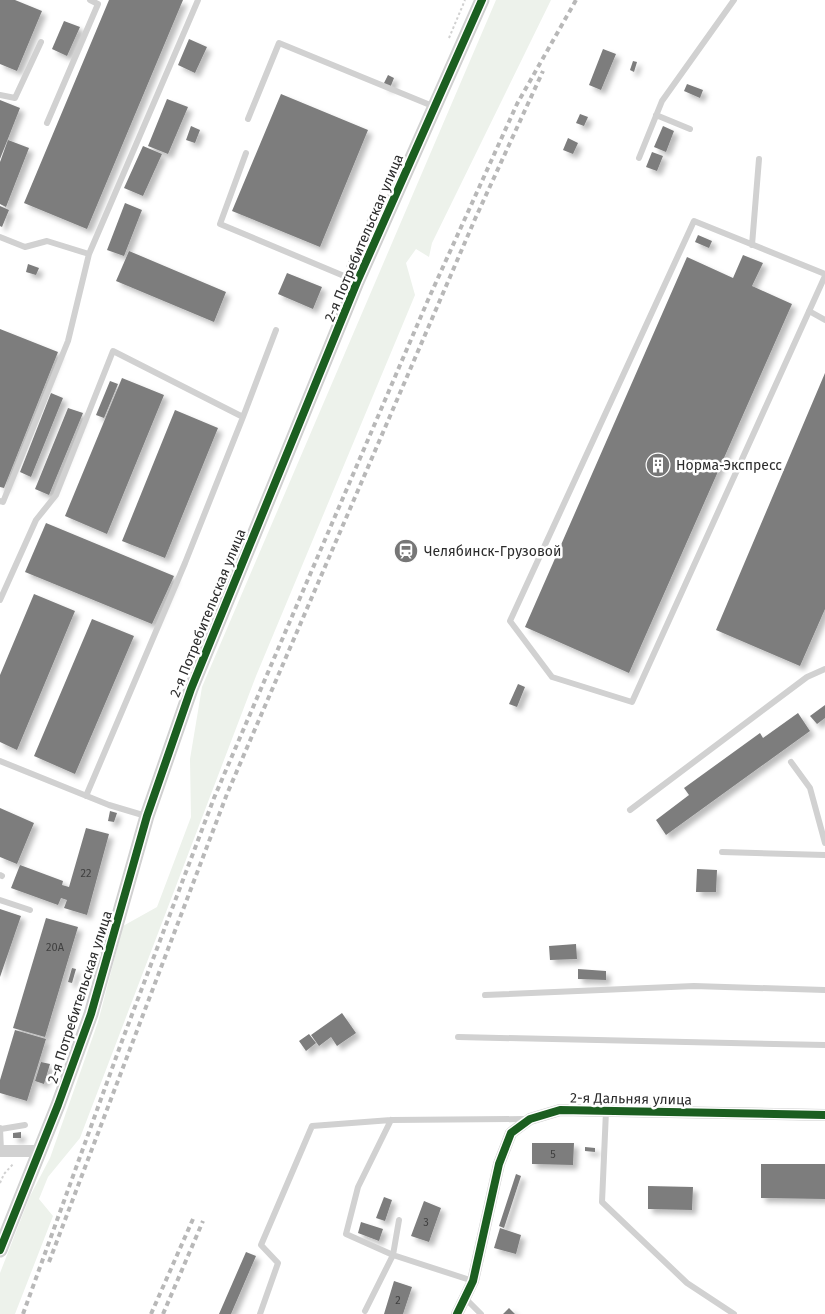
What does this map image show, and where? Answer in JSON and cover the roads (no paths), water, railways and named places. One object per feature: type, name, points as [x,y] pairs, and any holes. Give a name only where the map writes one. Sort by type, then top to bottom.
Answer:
[{"type":"street","name":"2-я Потребительская улица","points":[[0,1250],[40,1151],[91,1014],[147,816],[191,689],[224,603],[358,282],[482,0]]},
{"type":"street","name":"2-я Дальняя улица","points":[[457,1314],[473,1281],[499,1164],[511,1133],[530,1120],[560,1110],[825,1115]]},
{"type":"street","points":[[0,1152],[40,1151]]},
{"type":"lane","points":[[47,123],[98,4],[90,0]]},
{"type":"lane","points":[[0,501],[3,502],[68,341],[89,254],[198,0]]},
{"type":"lane","points":[[639,158],[662,101],[734,0]]},
{"type":"lane","points":[[0,95],[15,98],[41,42]]},
{"type":"lane","points":[[248,120],[279,44],[434,107]]},
{"type":"lane","points":[[656,116],[690,129]]},
{"type":"lane","points":[[246,153],[220,224],[358,282]]},
{"type":"lane","points":[[752,244],[759,159]]},
{"type":"lane","points":[[694,221],[825,275],[632,702],[552,677],[510,621],[694,221]]},
{"type":"lane","points":[[0,238],[25,247],[47,241],[89,254]]},
{"type":"lane","points":[[809,311],[825,320]]},
{"type":"lane","points":[[86,796],[185,563],[276,330]]},
{"type":"lane","points":[[0,600],[36,520],[56,495],[113,351],[243,417]]},
{"type":"lane","points":[[630,810],[807,677],[825,669]]},
{"type":"lane","points":[[0,761],[86,796],[147,816]]},
{"type":"lane","points":[[791,762],[810,788],[825,843]]},
{"type":"lane","points":[[722,852],[825,855]]},
{"type":"lane","points":[[0,900],[30,910]]},
{"type":"lane","points":[[485,995],[694,986],[825,990]]},
{"type":"lane","points":[[458,1037],[825,1045]]},
{"type":"lane","points":[[606,1112],[602,1202],[687,1283],[734,1314]]},
{"type":"lane","points":[[260,1314],[278,1263],[262,1245],[312,1126],[391,1120],[530,1120]]},
{"type":"lane","points":[[391,1120],[358,1187],[346,1234],[393,1255],[473,1281]]},
{"type":"lane","points":[[0,1152],[0,1129],[25,1124]]},
{"type":"lane","points":[[366,1311],[393,1255],[399,1220]]},
{"type":"lane","points":[[465,1298],[481,1314]]},
{"type":"railway","points":[[23,1314],[122,1041],[214,798],[428,300],[517,104],[576,0]]},
{"type":"railway","points":[[49,1262],[227,794],[475,219],[543,71]]},
{"type":"railway","points":[[151,1314],[193,1219]]},
{"type":"railway","points":[[163,1314],[203,1221]]},
{"type":"place","name":"Норма-Экспресс","points":[[658,465]]},
{"type":"place","name":"Челябинск-Грузовой","points":[[406,551]]}]
